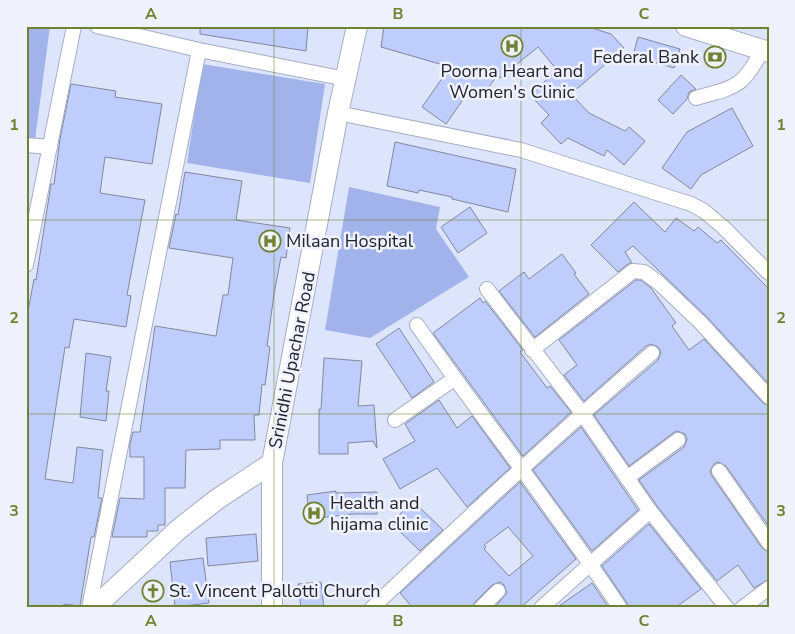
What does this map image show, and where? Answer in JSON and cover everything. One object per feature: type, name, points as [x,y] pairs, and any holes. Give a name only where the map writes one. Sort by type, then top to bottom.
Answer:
[{"type":"street","points":[[26,265],[74,26]]},
{"type":"street","points":[[97,26],[199,50],[346,79]]},
{"type":"street","name":"Srinidhi Upachar Road","points":[[272,608],[272,463],[338,113],[357,26]]},
{"type":"street","points":[[686,26],[765,51],[738,85],[696,98]]},
{"type":"street","points":[[90,608],[199,50]]},
{"type":"street","points":[[338,113],[521,150],[691,204],[704,211],[768,269]]},
{"type":"street","points":[[26,145],[50,147]]},
{"type":"street","points":[[532,350],[633,271],[644,272],[659,282],[701,323],[769,397]]},
{"type":"street","points":[[487,289],[582,413],[650,511],[727,608]]},
{"type":"street","points":[[417,325],[454,379],[590,562],[620,608]]},
{"type":"street","points":[[372,608],[521,468],[652,353]]},
{"type":"street","points":[[394,420],[454,379]]},
{"type":"street","points":[[627,478],[678,440]]},
{"type":"street","points":[[94,608],[179,529],[216,500],[272,463]]},
{"type":"street","points":[[719,471],[769,542]]},
{"type":"street","points":[[541,608],[590,562],[650,511]]},
{"type":"street","points":[[742,608],[769,588]]},
{"type":"street","points":[[481,608],[498,591]]},
{"type":"shaded area","points":[[26,26],[50,26],[35,140],[26,139]]},
{"type":"shaded area","points":[[202,64],[325,84],[310,183],[187,163]]},
{"type":"shaded area","points":[[349,187],[440,207],[436,229],[469,277],[370,338],[325,330]]},
{"type":"building","points":[[200,26],[308,26],[306,51],[200,34]]},
{"type":"building","points":[[384,26],[586,26],[611,34],[624,48],[571,94],[589,113],[625,131],[629,127],[645,141],[624,165],[607,150],[604,156],[568,138],[561,144],[541,123],[549,115],[530,95],[557,70],[538,47],[500,78],[497,76],[480,99],[469,91],[446,124],[422,107],[450,67],[381,47]]},
{"type":"building","points":[[638,37],[680,49],[674,68],[633,56]]},
{"type":"building","points":[[681,75],[696,89],[689,92],[687,99],[673,114],[658,100]]},
{"type":"building","points":[[71,84],[116,91],[115,97],[162,104],[152,164],[105,157],[100,193],[145,200],[127,295],[131,296],[126,327],[74,319],[69,348],[65,347],[45,479],[73,483],[77,447],[103,450],[98,498],[102,498],[94,537],[91,537],[80,606],[64,604],[64,608],[26,608],[26,322],[34,279],[36,280],[51,184],[54,184],[60,139]]},
{"type":"building","points":[[732,108],[753,146],[701,175],[691,189],[662,168],[687,132]]},
{"type":"building","points":[[395,142],[516,169],[508,212],[452,199],[452,197],[419,190],[418,193],[387,186]]},
{"type":"building","points":[[185,172],[242,181],[236,220],[290,228],[286,258],[281,257],[274,294],[267,346],[270,347],[265,385],[262,384],[259,415],[254,415],[255,440],[220,440],[220,449],[186,450],[185,488],[165,488],[165,525],[158,525],[158,531],[147,531],[147,537],[112,537],[120,498],[144,499],[144,457],[130,457],[130,444],[133,432],[140,432],[155,326],[216,336],[223,295],[228,295],[233,258],[169,248],[176,214],[178,215]]},
{"type":"building","points":[[634,202],[665,232],[676,218],[694,231],[698,227],[717,243],[721,240],[769,289],[769,384],[707,317],[633,246],[625,252],[632,263],[618,272],[591,245]]},
{"type":"building","points":[[470,207],[487,233],[458,253],[441,227]]},
{"type":"building","points":[[562,254],[589,294],[535,337],[499,291],[524,272],[529,279]]},
{"type":"building","points":[[636,280],[641,280],[651,288],[676,323],[672,326],[689,350],[704,339],[763,403],[769,406],[769,527],[726,466],[718,462],[714,464],[710,471],[762,548],[769,552],[769,579],[754,588],[738,565],[717,581],[657,506],[639,480],[684,447],[687,439],[685,434],[677,431],[673,433],[629,466],[594,415],[658,360],[661,352],[658,347],[651,344],[646,346],[584,401],[564,375],[577,365],[559,340]]},
{"type":"building","points":[[480,298],[483,303],[485,301],[523,350],[520,352],[547,388],[550,386],[571,412],[523,456],[433,333]]},
{"type":"building","points":[[399,328],[434,382],[412,398],[376,344]]},
{"type":"building","points":[[86,353],[111,357],[106,391],[109,391],[106,421],[80,417]]},
{"type":"building","points":[[324,358],[362,361],[358,406],[374,405],[377,448],[373,441],[348,443],[348,454],[319,454],[319,409],[321,409]]},
{"type":"building","points":[[439,400],[457,428],[472,416],[510,468],[467,507],[437,468],[400,489],[383,459],[415,441],[405,424]]},
{"type":"building","points":[[581,427],[638,510],[592,551],[533,470]]},
{"type":"building","points":[[520,482],[576,559],[520,608],[494,608],[507,593],[504,585],[500,582],[492,585],[475,602],[472,608],[413,608],[400,593]],"holes":[[[508,527],[533,556],[509,576],[484,549],[486,547],[484,545]]]},
{"type":"building","points":[[336,491],[336,493],[377,492],[377,514],[353,514],[309,519],[307,495]]},
{"type":"building","points":[[413,501],[443,530],[420,551],[391,523]]},
{"type":"building","points":[[649,524],[701,589],[675,608],[629,608],[602,566]]},
{"type":"building","points":[[256,534],[258,561],[208,566],[206,538]]},
{"type":"building","points":[[203,558],[209,603],[175,607],[170,562]]},
{"type":"building","points":[[321,582],[324,608],[301,608],[298,584]]},
{"type":"building","points":[[592,583],[609,608],[556,608]]},
{"type":"place","name":"Poorna Heart and Women's Clinic","points":[[512,46]]},
{"type":"place","name":"Federal Bank","points":[[715,57]]},
{"type":"place","name":"Milaan Hospital","points":[[270,241]]},
{"type":"place","name":"Health and hijama clinic","points":[[314,513]]},
{"type":"place","name":"St. Vincent Pallotti Church","points":[[153,591]]}]
